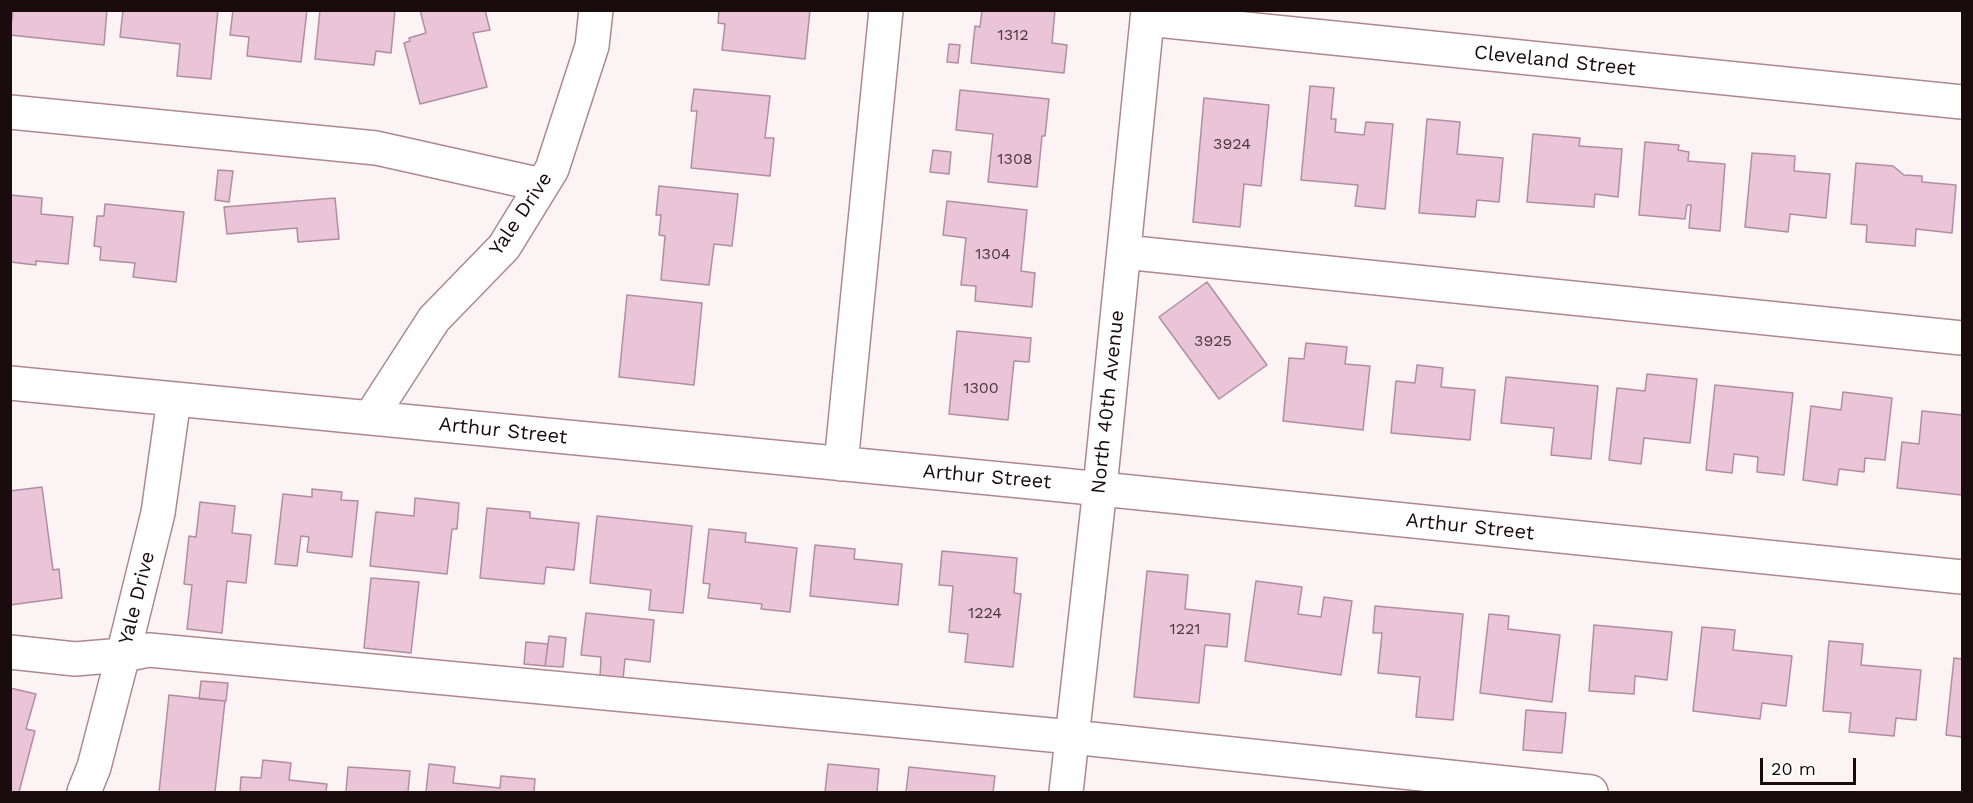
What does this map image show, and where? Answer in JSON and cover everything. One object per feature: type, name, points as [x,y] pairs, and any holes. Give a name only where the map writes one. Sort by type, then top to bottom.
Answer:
[{"type":"street","name":"Yale Drive","points":[[370,418],[434,319],[504,247],[552,169],[592,46],[596,10]]},
{"type":"street","points":[[841,464],[886,10]]},
{"type":"street","name":"Cleveland Street","points":[[1148,15],[1962,102]]},
{"type":"street","name":"North 40th Avenue","points":[[1066,792],[1100,488],[1148,15]]},
{"type":"street","points":[[10,112],[376,148],[542,185]]},
{"type":"street","points":[[1124,252],[1962,338]]},
{"type":"street","name":"Arthur Street","points":[[10,383],[1100,488],[1962,577]]},
{"type":"street","name":"Yale Drive","points":[[84,792],[94,767],[158,513],[174,399]]},
{"type":"street","points":[[10,652],[75,659],[123,655],[148,650],[1072,737],[1591,792]]},
{"type":"building","points":[[13,10],[107,10],[104,45],[10,35]]},
{"type":"building","points":[[123,10],[218,10],[211,79],[177,76],[180,44],[120,37]]},
{"type":"building","points":[[233,10],[307,10],[301,62],[247,56],[249,37],[230,35]]},
{"type":"building","points":[[320,10],[395,10],[391,53],[376,51],[374,65],[315,59]]},
{"type":"building","points":[[420,10],[485,10],[490,30],[473,33],[487,87],[420,104],[404,43],[410,41],[409,38],[426,33]]},
{"type":"building","points":[[719,10],[810,10],[805,59],[722,50],[725,24],[718,23]]},
{"type":"building","points":[[982,10],[1055,10],[1052,43],[1067,45],[1064,73],[971,63],[975,26],[980,27]]},
{"type":"building","points":[[949,44],[960,45],[958,63],[947,62]]},
{"type":"building","points":[[1310,86],[1334,88],[1331,119],[1336,119],[1335,132],[1364,135],[1366,122],[1393,124],[1385,209],[1355,206],[1358,185],[1301,180]]},
{"type":"building","points":[[694,89],[770,96],[765,138],[774,138],[770,176],[691,168],[697,111],[691,111]]},
{"type":"building","points":[[960,90],[1049,99],[1045,136],[1042,136],[1037,187],[988,182],[993,134],[956,130]]},
{"type":"building","points":[[1204,98],[1269,105],[1261,186],[1244,184],[1240,227],[1193,222]]},
{"type":"building","points":[[1427,119],[1460,122],[1457,154],[1503,158],[1499,202],[1477,200],[1475,217],[1419,213]]},
{"type":"building","points":[[1533,134],[1580,138],[1579,146],[1622,149],[1618,197],[1595,194],[1594,207],[1527,202]]},
{"type":"building","points":[[1645,142],[1679,145],[1678,150],[1689,152],[1688,161],[1725,164],[1720,231],[1689,228],[1691,205],[1687,205],[1685,219],[1639,215]]},
{"type":"building","points":[[933,150],[951,152],[949,174],[930,172]]},
{"type":"building","points":[[1752,153],[1795,156],[1794,171],[1830,174],[1826,218],[1790,214],[1788,232],[1745,227]]},
{"type":"building","points":[[1856,163],[1893,166],[1904,175],[1922,176],[1922,182],[1956,185],[1952,233],[1916,229],[1915,246],[1866,242],[1867,225],[1851,224]]},
{"type":"building","points":[[218,170],[233,171],[229,202],[215,200]]},
{"type":"building","points":[[659,186],[738,194],[732,246],[714,244],[709,285],[661,280],[665,236],[659,235],[661,215],[656,215]]},
{"type":"building","points":[[10,195],[42,198],[41,214],[73,217],[68,264],[36,261],[36,265],[10,262]]},
{"type":"building","points":[[335,198],[339,239],[298,242],[297,228],[227,234],[224,207]]},
{"type":"building","points":[[947,201],[1027,210],[1021,271],[1035,273],[1032,307],[975,301],[976,286],[961,285],[966,238],[943,235]]},
{"type":"building","points":[[105,204],[184,212],[176,282],[133,277],[135,263],[100,260],[101,247],[94,246],[97,216],[104,216]]},
{"type":"building","points":[[1207,282],[1267,365],[1219,399],[1159,317]]},
{"type":"building","points":[[627,295],[702,303],[694,385],[619,377]]},
{"type":"building","points":[[957,331],[1031,338],[1029,362],[1014,361],[1008,420],[949,414]]},
{"type":"building","points":[[1306,343],[1347,347],[1345,364],[1370,366],[1363,430],[1283,421],[1289,358],[1304,359]]},
{"type":"building","points":[[1417,365],[1443,368],[1441,387],[1475,390],[1470,440],[1391,433],[1396,381],[1415,383]]},
{"type":"building","points":[[1647,374],[1697,379],[1690,443],[1644,438],[1641,464],[1609,460],[1617,388],[1645,391]]},
{"type":"building","points":[[1506,377],[1598,386],[1591,459],[1551,455],[1554,428],[1501,423]]},
{"type":"building","points":[[1715,385],[1793,393],[1784,475],[1757,472],[1758,457],[1734,454],[1732,473],[1706,470]]},
{"type":"building","points":[[1843,392],[1892,398],[1885,460],[1865,458],[1864,472],[1839,469],[1837,485],[1803,480],[1811,406],[1841,410]]},
{"type":"building","points":[[1922,411],[1962,415],[1962,495],[1897,488],[1902,442],[1919,444]]},
{"type":"building","points":[[42,487],[53,570],[59,569],[62,598],[10,605],[10,491]]},
{"type":"building","points":[[312,489],[342,492],[341,500],[358,501],[352,557],[307,552],[309,537],[301,536],[297,566],[275,564],[283,494],[312,497]]},
{"type":"building","points":[[415,498],[459,503],[457,529],[452,529],[447,574],[370,566],[376,512],[414,516]]},
{"type":"building","points":[[200,502],[235,506],[232,533],[251,535],[246,583],[227,581],[222,633],[187,629],[192,585],[184,584],[189,536],[196,537]]},
{"type":"building","points":[[487,508],[530,512],[530,518],[579,523],[574,570],[546,567],[544,584],[480,578]]},
{"type":"building","points":[[597,516],[692,526],[683,613],[649,610],[651,590],[590,583]]},
{"type":"building","points":[[709,529],[746,533],[745,542],[797,548],[790,612],[761,609],[762,604],[708,598],[710,584],[703,583]]},
{"type":"building","points":[[815,545],[855,549],[854,559],[902,564],[898,605],[810,596]]},
{"type":"building","points":[[942,551],[1017,558],[1014,593],[1021,594],[1013,667],[965,662],[968,634],[949,632],[953,586],[939,585]]},
{"type":"building","points":[[1147,571],[1188,575],[1185,609],[1230,614],[1227,647],[1205,645],[1199,703],[1134,697]]},
{"type":"building","points":[[371,578],[419,582],[411,653],[364,648]]},
{"type":"building","points":[[1256,581],[1302,587],[1298,614],[1321,617],[1324,597],[1352,601],[1341,675],[1245,661]]},
{"type":"building","points":[[1375,606],[1463,614],[1453,720],[1416,717],[1420,677],[1378,673],[1382,633],[1373,633]]},
{"type":"building","points":[[586,613],[654,620],[650,662],[625,659],[623,679],[600,677],[601,657],[581,655]]},
{"type":"building","points":[[1489,614],[1509,616],[1508,629],[1560,635],[1552,702],[1480,693]]},
{"type":"building","points":[[1594,625],[1672,632],[1667,680],[1635,676],[1634,694],[1589,691]]},
{"type":"building","points":[[1702,627],[1735,630],[1733,650],[1792,656],[1786,706],[1762,703],[1760,719],[1693,711]]},
{"type":"building","points":[[549,636],[566,638],[563,667],[545,666]]},
{"type":"building","points":[[1829,641],[1863,644],[1861,665],[1921,670],[1916,720],[1896,718],[1894,736],[1849,732],[1851,713],[1823,711]]},
{"type":"building","points":[[526,642],[548,644],[545,666],[524,664]]},
{"type":"building","points":[[1954,658],[1962,659],[1962,737],[1946,735]]},
{"type":"building","points":[[201,681],[228,683],[226,701],[199,699]]},
{"type":"building","points":[[10,688],[36,694],[26,729],[35,731],[19,792],[10,792]]},
{"type":"building","points":[[169,695],[225,701],[215,792],[159,792]]},
{"type":"building","points":[[1526,710],[1566,713],[1562,753],[1523,750]]},
{"type":"building","points":[[263,760],[291,763],[289,780],[327,784],[326,792],[240,792],[241,777],[261,778]]},
{"type":"building","points":[[429,764],[455,767],[453,783],[500,788],[501,776],[535,779],[534,792],[426,792]]},
{"type":"building","points":[[828,764],[879,769],[877,792],[825,792]]},
{"type":"building","points":[[348,767],[410,771],[408,792],[346,792]]},
{"type":"building","points":[[909,767],[995,776],[993,792],[906,792]]}]
